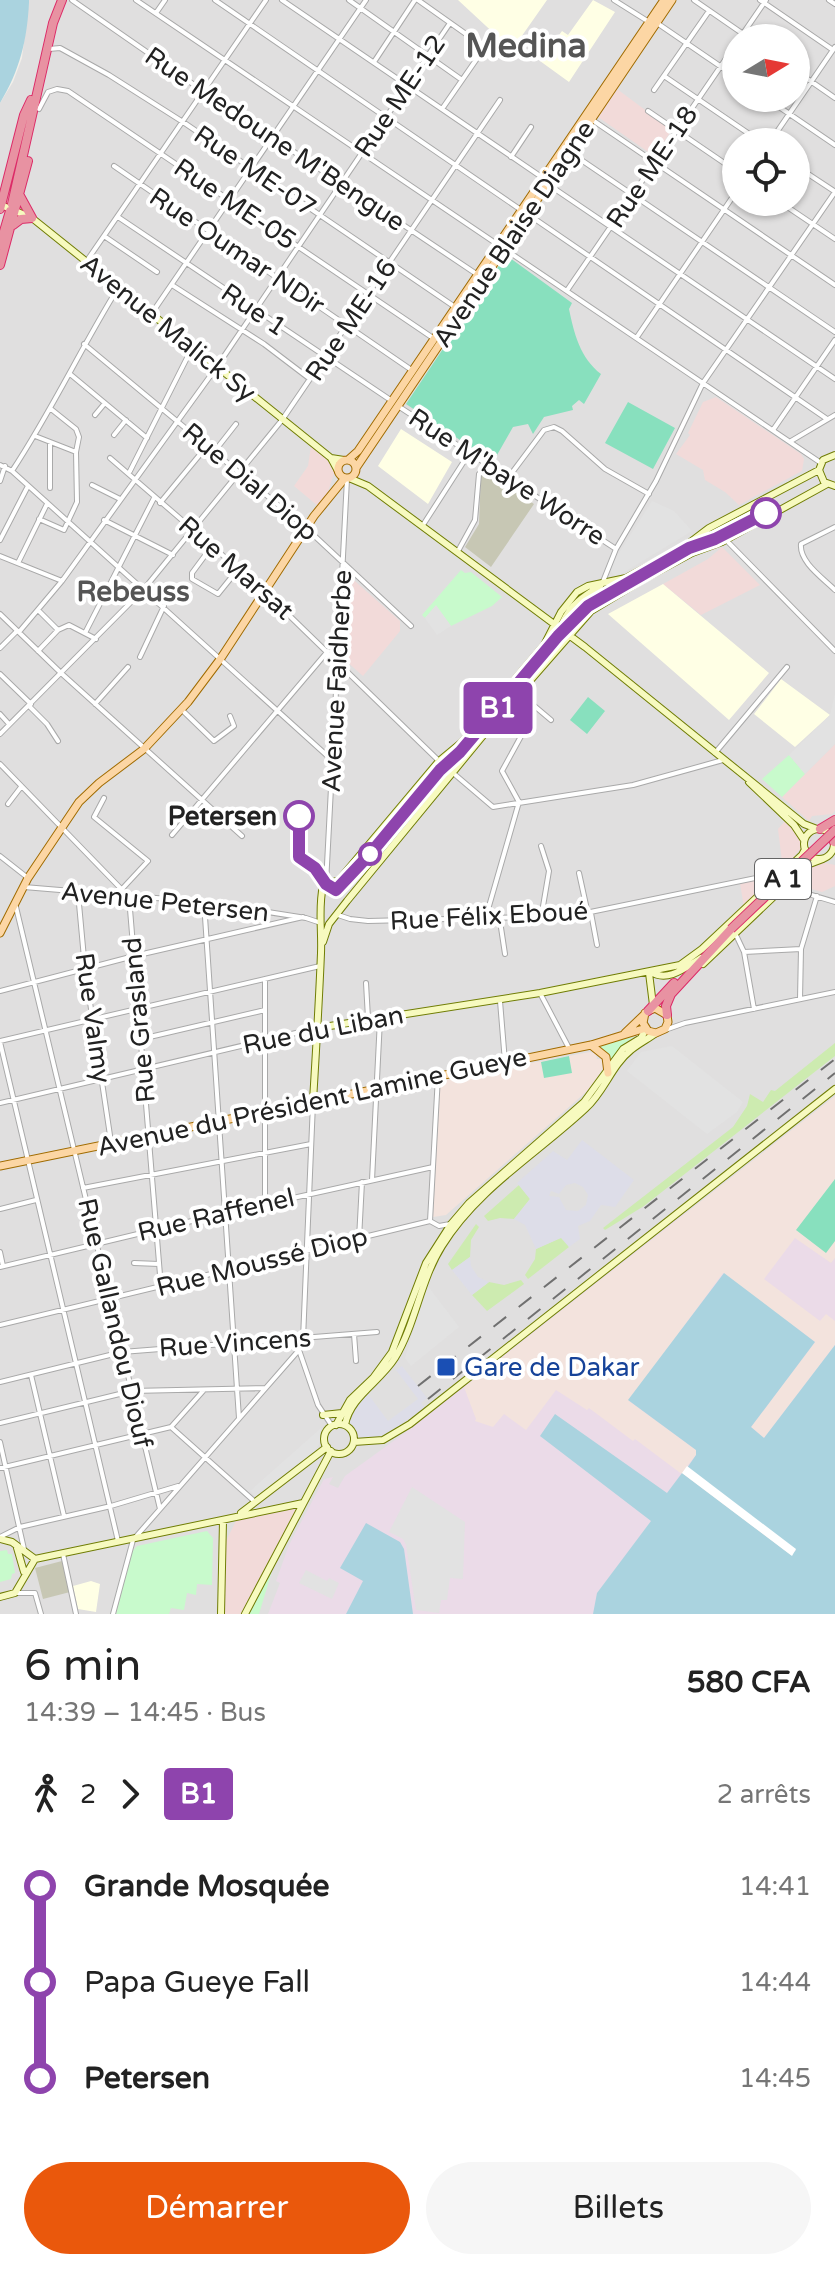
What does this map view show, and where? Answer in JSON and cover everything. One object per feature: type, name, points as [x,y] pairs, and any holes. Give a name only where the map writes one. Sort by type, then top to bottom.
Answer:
[{"type":"highway","points":[[0,227],[59,0]]},
{"type":"highway","points":[[0,246],[24,115],[31,100],[47,29],[59,0]]},
{"type":"highway","points":[[7,208],[20,196],[39,109],[41,75]]},
{"type":"highway","points":[[12,225],[21,219],[32,218],[20,196]]},
{"type":"highway","points":[[0,265],[12,225],[7,208]]},
{"type":"highway","points":[[818,829],[835,820]]},
{"type":"highway","name":"A 1","points":[[668,1016],[668,998],[690,972],[835,830]]},
{"type":"highway","name":"A 1","points":[[649,1009],[690,972]]},
{"type":"main road","name":"Avenue Blaise Diagne","points":[[545,180],[591,119],[664,0]]},
{"type":"main road","name":"Avenue Blaise Diagne","points":[[501,246],[413,371],[395,404],[358,451],[338,465],[343,476],[354,475],[395,404],[653,22],[672,0]]},
{"type":"main road","points":[[346,460],[356,468]]},
{"type":"main road","points":[[0,933],[28,878],[87,793],[144,749],[182,709],[221,658],[343,476]]},
{"type":"main road","points":[[658,1008],[668,1016],[668,1025],[660,1032],[646,1029],[643,1021],[649,1009],[658,1008]]},
{"type":"main road","name":"Avenue du Président Lamine Gueye","points":[[624,1034],[649,1009]]},
{"type":"main road","name":"Avenue du Président Lamine Gueye","points":[[0,1166],[570,1050],[646,1029]]},
{"type":"main road","points":[[591,1045],[606,1057],[608,1073]]},
{"type":"street","name":"Rue Medoune M'Bengue","points":[[72,0],[479,275]]},
{"type":"street","points":[[136,0],[791,441],[831,485],[726,540],[692,553],[619,592],[591,611],[505,709],[329,924],[321,950]]},
{"type":"street","points":[[156,13],[165,0]]},
{"type":"street","points":[[215,0],[726,350],[796,397],[832,415]]},
{"type":"street","points":[[86,262],[266,0]]},
{"type":"street","points":[[282,0],[835,379]]},
{"type":"street","points":[[349,0],[462,80]]},
{"type":"street","points":[[151,315],[366,0]]},
{"type":"street","points":[[374,62],[416,0],[497,56]]},
{"type":"street","points":[[614,0],[720,67]]},
{"type":"street","points":[[694,0],[726,24]]},
{"type":"street","points":[[829,0],[835,4]]},
{"type":"street","points":[[749,24],[764,1],[834,49],[780,128]]},
{"type":"street","points":[[654,90],[709,11]]},
{"type":"street","name":"Rue ME-12","points":[[0,648],[62,581],[178,422],[450,23]]},
{"type":"street","points":[[442,109],[485,47]]},
{"type":"street","name":"Rue ME-07","points":[[47,49],[60,48],[109,75],[252,168],[456,308]]},
{"type":"street","name":"Rue ME-18","points":[[568,290],[722,64]]},
{"type":"street","points":[[664,76],[740,128]]},
{"type":"street","points":[[811,81],[835,98]]},
{"type":"street","name":"Rue ME-05","points":[[39,109],[48,92],[57,89],[68,91],[435,339]]},
{"type":"street","name":"Rue ME-16","points":[[0,734],[144,589],[282,420],[500,100]]},
{"type":"street","points":[[648,111],[722,161]]},
{"type":"street","points":[[786,112],[835,145]]},
{"type":"street","points":[[591,119],[722,208]]},
{"type":"street","points":[[511,157],[531,127]]},
{"type":"street","points":[[569,151],[835,332]]},
{"type":"street","name":"Rue Oumar NDir","points":[[114,166],[413,371]]},
{"type":"street","points":[[810,175],[835,192]]},
{"type":"street","name":"Rue M'baye Worre","points":[[602,584],[616,549],[649,494],[703,383],[835,192]]},
{"type":"street","name":"Avenue Malick Sy","points":[[7,208],[32,218],[331,458],[343,476]]},
{"type":"street","points":[[637,337],[722,212]]},
{"type":"street","points":[[734,216],[835,285]]},
{"type":"street","points":[[801,216],[835,239]]},
{"type":"street","name":"Rue 1","points":[[118,217],[395,404]]},
{"type":"street","points":[[104,236],[157,272]]},
{"type":"street","points":[[172,285],[310,379]]},
{"type":"street","points":[[12,471],[51,409],[84,344],[118,288]]},
{"type":"street","points":[[773,430],[835,340]]},
{"type":"street","name":"Rue Dial Diop","points":[[84,344],[306,528],[411,626]]},
{"type":"street","points":[[110,458],[129,472],[192,348]]},
{"type":"street","points":[[70,374],[147,438]]},
{"type":"street","points":[[95,415],[105,403]]},
{"type":"street","name":"Rue M'baye Worre","points":[[395,404],[616,549]]},
{"type":"street","points":[[39,519],[62,531],[77,502],[78,432],[51,409]]},
{"type":"street","points":[[791,441],[832,415]]},
{"type":"street","points":[[114,435],[126,420]]},
{"type":"street","points":[[214,452],[236,424]]},
{"type":"street","points":[[508,478],[544,430],[554,427],[611,473],[649,494]]},
{"type":"street","points":[[35,436],[76,452]]},
{"type":"street","points":[[50,442],[50,488]]},
{"type":"street","points":[[160,503],[207,446]]},
{"type":"street","points":[[423,525],[470,452]]},
{"type":"street","points":[[113,1614],[133,1540],[299,1350],[303,1339],[321,950],[319,913],[323,903],[321,889],[339,880],[439,761],[462,742],[544,645],[577,592],[588,586],[626,578],[684,547],[709,528],[820,470],[828,457],[835,455]]},
{"type":"street","name":"Avenue Malick Sy","points":[[331,458],[346,460]]},
{"type":"street","points":[[458,551],[474,525],[479,474],[489,465]]},
{"type":"street","points":[[0,481],[2,466],[12,471],[333,761]]},
{"type":"street","points":[[356,468],[368,486]]},
{"type":"street","name":"Rue Marsat","points":[[129,472],[134,481],[264,591],[439,761],[493,807],[519,802]]},
{"type":"street","points":[[343,476],[368,486],[555,626],[570,634],[804,824],[830,833],[835,843],[832,853],[811,862],[736,935],[690,972]]},
{"type":"street","name":"Avenue Faidherbe","points":[[326,884],[343,562],[343,476]]},
{"type":"street","points":[[92,485],[120,499]]},
{"type":"street","points":[[0,540],[28,486]]},
{"type":"street","points":[[85,633],[154,498]]},
{"type":"street","points":[[18,563],[47,503]]},
{"type":"street","points":[[104,520],[173,555]]},
{"type":"street","points":[[835,527],[801,544],[800,550],[835,590]]},
{"type":"street","points":[[726,540],[835,651]]},
{"type":"street","points":[[212,546],[192,573],[192,579],[218,594],[239,568]]},
{"type":"street","points":[[0,556],[62,581]]},
{"type":"street","points":[[140,657],[164,606]]},
{"type":"street","points":[[38,610],[58,630]]},
{"type":"street","points":[[539,612],[560,620],[570,634]]},
{"type":"street","points":[[0,614],[242,836]]},
{"type":"street","points":[[38,651],[58,630],[69,625],[96,639]]},
{"type":"street","points":[[172,835],[328,651]]},
{"type":"street","points":[[95,704],[128,667]]},
{"type":"street","points":[[715,753],[787,667]]},
{"type":"street","points":[[0,674],[47,724],[58,741]]},
{"type":"street","points":[[519,693],[551,720]]},
{"type":"street","points":[[182,709],[215,741],[234,726],[230,716]]},
{"type":"street","points":[[485,920],[519,802],[503,775],[502,767],[525,729],[522,722],[505,709]]},
{"type":"street","points":[[0,714],[10,724]]},
{"type":"street","points":[[519,802],[633,785],[723,760]]},
{"type":"street","points":[[0,764],[129,897]]},
{"type":"street","points":[[744,776],[794,825],[812,857],[835,861]]},
{"type":"street","points":[[8,804],[22,787]]},
{"type":"street","points":[[104,798],[94,817],[148,861],[122,889]]},
{"type":"street","points":[[650,973],[680,965],[693,957],[782,873],[805,845],[808,834],[818,829]]},
{"type":"street","points":[[541,846],[549,871],[541,918]]},
{"type":"street","points":[[0,856],[28,878]]},
{"type":"street","points":[[579,873],[597,945]]},
{"type":"street","name":"Rue Félix Eboué","points":[[337,914],[368,921],[541,918],[589,913],[782,873]]},
{"type":"street","name":"Avenue Petersen","points":[[24,887],[204,902],[321,923]]},
{"type":"street","points":[[785,887],[835,902]]},
{"type":"street","name":"Rue Valmy","points":[[78,893],[85,969],[111,1142]]},
{"type":"street","points":[[800,999],[801,949],[817,896]]},
{"type":"street","name":"Rue Grasland","points":[[129,897],[161,1287]]},
{"type":"street","points":[[204,902],[239,1418]]},
{"type":"street","points":[[323,903],[337,914]]},
{"type":"street","name":"Rue Gallandou Diouf","points":[[15,904],[160,1509]]},
{"type":"street","name":"Avenue Petersen","points":[[304,918],[319,913]]},
{"type":"street","points":[[0,991],[134,956],[304,918]]},
{"type":"street","points":[[500,920],[505,954]]},
{"type":"street","points":[[321,923],[329,924]]},
{"type":"street","points":[[736,935],[744,952],[754,1009]]},
{"type":"street","points":[[744,952],[801,949]]},
{"type":"street","points":[[650,973],[668,976],[706,955]]},
{"type":"street","points":[[118,1543],[0,1042],[320,966]]},
{"type":"street","points":[[649,1009],[650,973]]},
{"type":"street","name":"Rue du Liban","points":[[0,1103],[317,1028],[650,973]]},
{"type":"street","points":[[265,979],[265,1204]]},
{"type":"street","points":[[366,983],[368,1018]]},
{"type":"street","points":[[345,1425],[355,1403],[382,1375],[400,1350],[426,1274],[456,1226],[473,1205],[593,1102],[630,1050],[660,1032],[685,1023],[835,992]]},
{"type":"street","points":[[540,993],[570,1050]]},
{"type":"street","points":[[500,999],[505,1062]]},
{"type":"street","points":[[141,1039],[265,1010]]},
{"type":"street","points":[[668,1016],[685,1023]]},
{"type":"street","points":[[372,1180],[380,1017]]},
{"type":"street","points":[[245,1614],[329,1449],[325,1434],[392,1352],[418,1279],[443,1235],[469,1203],[584,1102],[623,1049],[643,1036],[646,1029]]},
{"type":"street","points":[[438,1075],[430,1221],[439,1226],[443,1235]]},
{"type":"street","points":[[354,1442],[383,1440],[410,1424],[835,1089]]},
{"type":"street","points":[[83,1188],[311,1144]]},
{"type":"street","name":"Rue Raffenel","points":[[2,1266],[433,1167]]},
{"type":"street","points":[[359,1239],[362,1182]]},
{"type":"street","points":[[0,1209],[36,1200]]},
{"type":"street","name":"Rue Moussé Diop","points":[[0,1325],[430,1221]]},
{"type":"street","points":[[439,1226],[451,1224]]},
{"type":"street","points":[[0,1252],[2,1266]]},
{"type":"street","points":[[134,1263],[159,1264]]},
{"type":"street","name":"Rue Vincens","points":[[0,1382],[122,1352],[377,1332]]},
{"type":"street","points":[[354,1334],[356,1361]]},
{"type":"street","points":[[299,1350],[323,1415],[334,1425],[345,1425],[353,1434],[354,1442],[345,1453],[329,1449]]},
{"type":"street","points":[[31,1375],[64,1516]]},
{"type":"street","points":[[0,1423],[132,1391],[265,1388]]},
{"type":"street","points":[[3,1467],[171,1427],[204,1390]]},
{"type":"street","points":[[323,1415],[342,1413]]},
{"type":"street","points":[[171,1427],[256,1503]]},
{"type":"street","points":[[0,1442],[3,1467],[25,1553]]},
{"type":"street","points":[[237,1516],[329,1449]]},
{"type":"street","points":[[0,1538],[20,1527],[180,1486]]},
{"type":"street","points":[[15,1593],[35,1559],[303,1503]]},
{"type":"street","points":[[221,1614],[223,1521]]},
{"type":"street","points":[[0,1538],[8,1540],[35,1559]]},
{"type":"street","points":[[15,1545],[25,1573]]},
{"type":"street","points":[[63,1553],[76,1614]]},
{"type":"street","points":[[0,1597],[35,1593],[41,1614]]},
{"type":"shaded area","points":[[29,0],[835,0],[835,1345],[346,1614],[0,1614],[0,103],[13,82],[22,58]]},
{"type":"shaded area","points":[[458,0],[547,0],[512,50]]},
{"type":"shaded area","points":[[593,0],[615,12],[569,82],[540,61],[562,31],[568,35]]},
{"type":"shaded area","points":[[617,89],[672,130],[654,156],[598,117]]},
{"type":"shaded area","points":[[716,397],[801,454],[804,459],[802,471],[739,505],[705,480],[703,470],[676,454],[690,435],[688,433],[703,402]]},
{"type":"shaded area","points":[[401,429],[452,462],[428,504],[378,466]]},
{"type":"shaded area","points":[[311,446],[332,463],[335,470],[327,495],[318,506],[294,486],[308,466]]},
{"type":"shaded area","points":[[485,472],[534,504],[491,567],[465,547],[479,524],[481,474]]},
{"type":"shaded area","points":[[652,501],[674,511],[692,531],[616,577],[609,569]]},
{"type":"shaded area","points":[[722,547],[760,585],[701,615],[663,584],[708,559]]},
{"type":"shaded area","points":[[348,575],[400,621],[400,631],[363,676],[345,660]]},
{"type":"shaded area","points":[[663,584],[769,673],[729,720],[608,614]]},
{"type":"shaded area","points":[[436,605],[451,626],[437,635],[425,618]]},
{"type":"shaded area","points":[[781,679],[830,715],[795,747],[754,714]]},
{"type":"shaded area","points":[[835,694],[835,744],[805,774],[789,755],[830,715]]},
{"type":"shaded area","points":[[835,744],[835,811],[812,816],[809,821],[782,797]]},
{"type":"shaded area","points":[[786,820],[799,835],[802,847],[783,869],[778,829]]},
{"type":"shaded area","points":[[821,862],[835,865],[835,886],[822,892],[794,884],[811,867]]},
{"type":"shaded area","points":[[777,876],[744,908],[740,883]]},
{"type":"shaded area","points":[[672,1046],[743,1102],[737,1112],[707,1134],[627,1071],[641,1052]]},
{"type":"shaded area","points":[[590,1052],[601,1059],[604,1066],[594,1085],[446,1215],[433,1217],[440,1080]]},
{"type":"shaded area","points":[[835,1096],[835,1258],[831,1263],[795,1238],[764,1279],[820,1321],[826,1314],[835,1321],[835,1345],[764,1438],[751,1427],[815,1342],[723,1273],[629,1401],[696,1450],[696,1455],[687,1466],[796,1549],[791,1556],[635,1439],[633,1441],[589,1408],[587,1410],[556,1390],[526,1430],[504,1414],[493,1427],[475,1421],[464,1387]]},
{"type":"shaded area","points":[[582,1140],[634,1180],[615,1207],[601,1205],[590,1221],[578,1226],[580,1239],[569,1247],[561,1238],[536,1249],[525,1225],[514,1219],[530,1199],[517,1183],[553,1151],[567,1160]],"holes":[[[575,1183],[583,1187],[588,1195],[586,1205],[578,1211],[566,1210],[559,1197],[549,1196],[551,1191],[559,1194],[566,1185]]]},
{"type":"shaded area","points":[[685,1213],[787,1230],[831,1263],[835,1258],[835,1614],[268,1614],[280,1583],[276,1581],[289,1545],[324,1479],[333,1477],[329,1484],[338,1488],[345,1476],[406,1432]]},
{"type":"shaded area","points":[[470,1257],[471,1266],[478,1277],[489,1282],[472,1295],[452,1270]]},
{"type":"shaded area","points":[[427,1285],[459,1327],[411,1366],[405,1358]]},
{"type":"shaded area","points":[[402,1366],[427,1398],[421,1403],[425,1408],[395,1431],[382,1437],[362,1439],[349,1422],[356,1405],[368,1394],[388,1421],[418,1399],[396,1370]]},
{"type":"shaded area","points":[[321,1428],[321,1439],[315,1452],[256,1497],[250,1491]]},
{"type":"shaded area","points":[[412,1487],[465,1522],[463,1579],[450,1578],[447,1600],[441,1600],[439,1613],[416,1610],[406,1545],[403,1539],[389,1532]]},
{"type":"shaded area","points":[[298,1507],[241,1614],[224,1614],[226,1541],[236,1521]]},
{"type":"shaded area","points":[[62,1561],[70,1592],[43,1599],[35,1568]]},
{"type":"shaded area","points":[[306,1570],[327,1581],[329,1578],[339,1583],[332,1599],[299,1583]]},
{"type":"shaded area","points":[[91,1581],[100,1584],[96,1612],[78,1609],[73,1586]]},
{"type":"green space","points":[[504,258],[510,258],[572,303],[569,309],[579,344],[601,374],[584,404],[579,400],[572,406],[573,410],[544,417],[533,434],[528,424],[513,427],[493,462],[406,404]]},
{"type":"green space","points":[[628,402],[675,428],[653,469],[605,443]]},
{"type":"green space","points":[[461,570],[471,572],[502,597],[492,606],[451,626],[436,606],[425,618],[422,615]]},
{"type":"green space","points":[[588,697],[605,711],[587,734],[570,720]]},
{"type":"green space","points":[[789,755],[805,774],[782,797],[762,779]]},
{"type":"green space","points":[[641,1031],[621,1046],[610,1063],[599,1047]]},
{"type":"green space","points":[[835,1043],[835,1056],[644,1206],[605,1230],[603,1228],[733,1127],[747,1106],[750,1094],[763,1102],[771,1090],[775,1091]]},
{"type":"green space","points":[[569,1056],[572,1073],[544,1078],[541,1062]]},
{"type":"green space","points":[[835,1179],[835,1241],[826,1253],[796,1230]]},
{"type":"green space","points":[[519,1185],[530,1199],[514,1219],[488,1221],[484,1216]]},
{"type":"green space","points":[[476,1224],[479,1227],[471,1240],[470,1257],[452,1270],[448,1264]]},
{"type":"green space","points":[[562,1237],[569,1247],[528,1279],[525,1275],[535,1259],[536,1249]]},
{"type":"green space","points":[[521,1280],[524,1284],[487,1311],[472,1295],[489,1282],[504,1285]]},
{"type":"green space","points":[[207,1531],[213,1538],[212,1585],[197,1584],[196,1595],[187,1593],[184,1610],[171,1608],[169,1614],[116,1614],[131,1553],[137,1546]]},
{"type":"green space","points":[[7,1550],[8,1554],[12,1554],[15,1573],[11,1579],[0,1582],[0,1551]]},
{"type":"green space","points":[[272,1571],[259,1614],[249,1614],[251,1611]]},
{"type":"water","points":[[0,0],[29,0],[29,3],[21,54],[13,79],[0,103]]},
{"type":"water","points":[[724,1273],[815,1342],[751,1427],[764,1438],[835,1345],[835,1614],[593,1614],[597,1593],[651,1521],[540,1436],[555,1414],[667,1493],[682,1473],[791,1555],[796,1550],[687,1468],[696,1450],[628,1400]]},
{"type":"water","points":[[366,1523],[400,1542],[404,1549],[413,1614],[346,1614],[363,1581],[340,1568]]},
{"type":"pier","points":[[687,1466],[796,1549],[792,1556],[682,1473]]},
{"type":"railway","points":[[418,1386],[835,1059]]},
{"type":"railway","points":[[428,1399],[835,1073]]},
{"type":"bus line","name":"B1","points":[[299,816],[299,857],[315,868],[330,888],[336,890],[440,770],[460,752],[558,636],[588,606],[689,548],[715,539],[766,513]]},
{"type":"place","name":"Petersen","points":[[299,816]]},
{"type":"place","name":"Gare de Dakar","points":[[446,1367]]},
{"type":"district","name":"Medina","points":[[526,46]]},
{"type":"district","name":"Rebeuss","points":[[133,592]]}]
